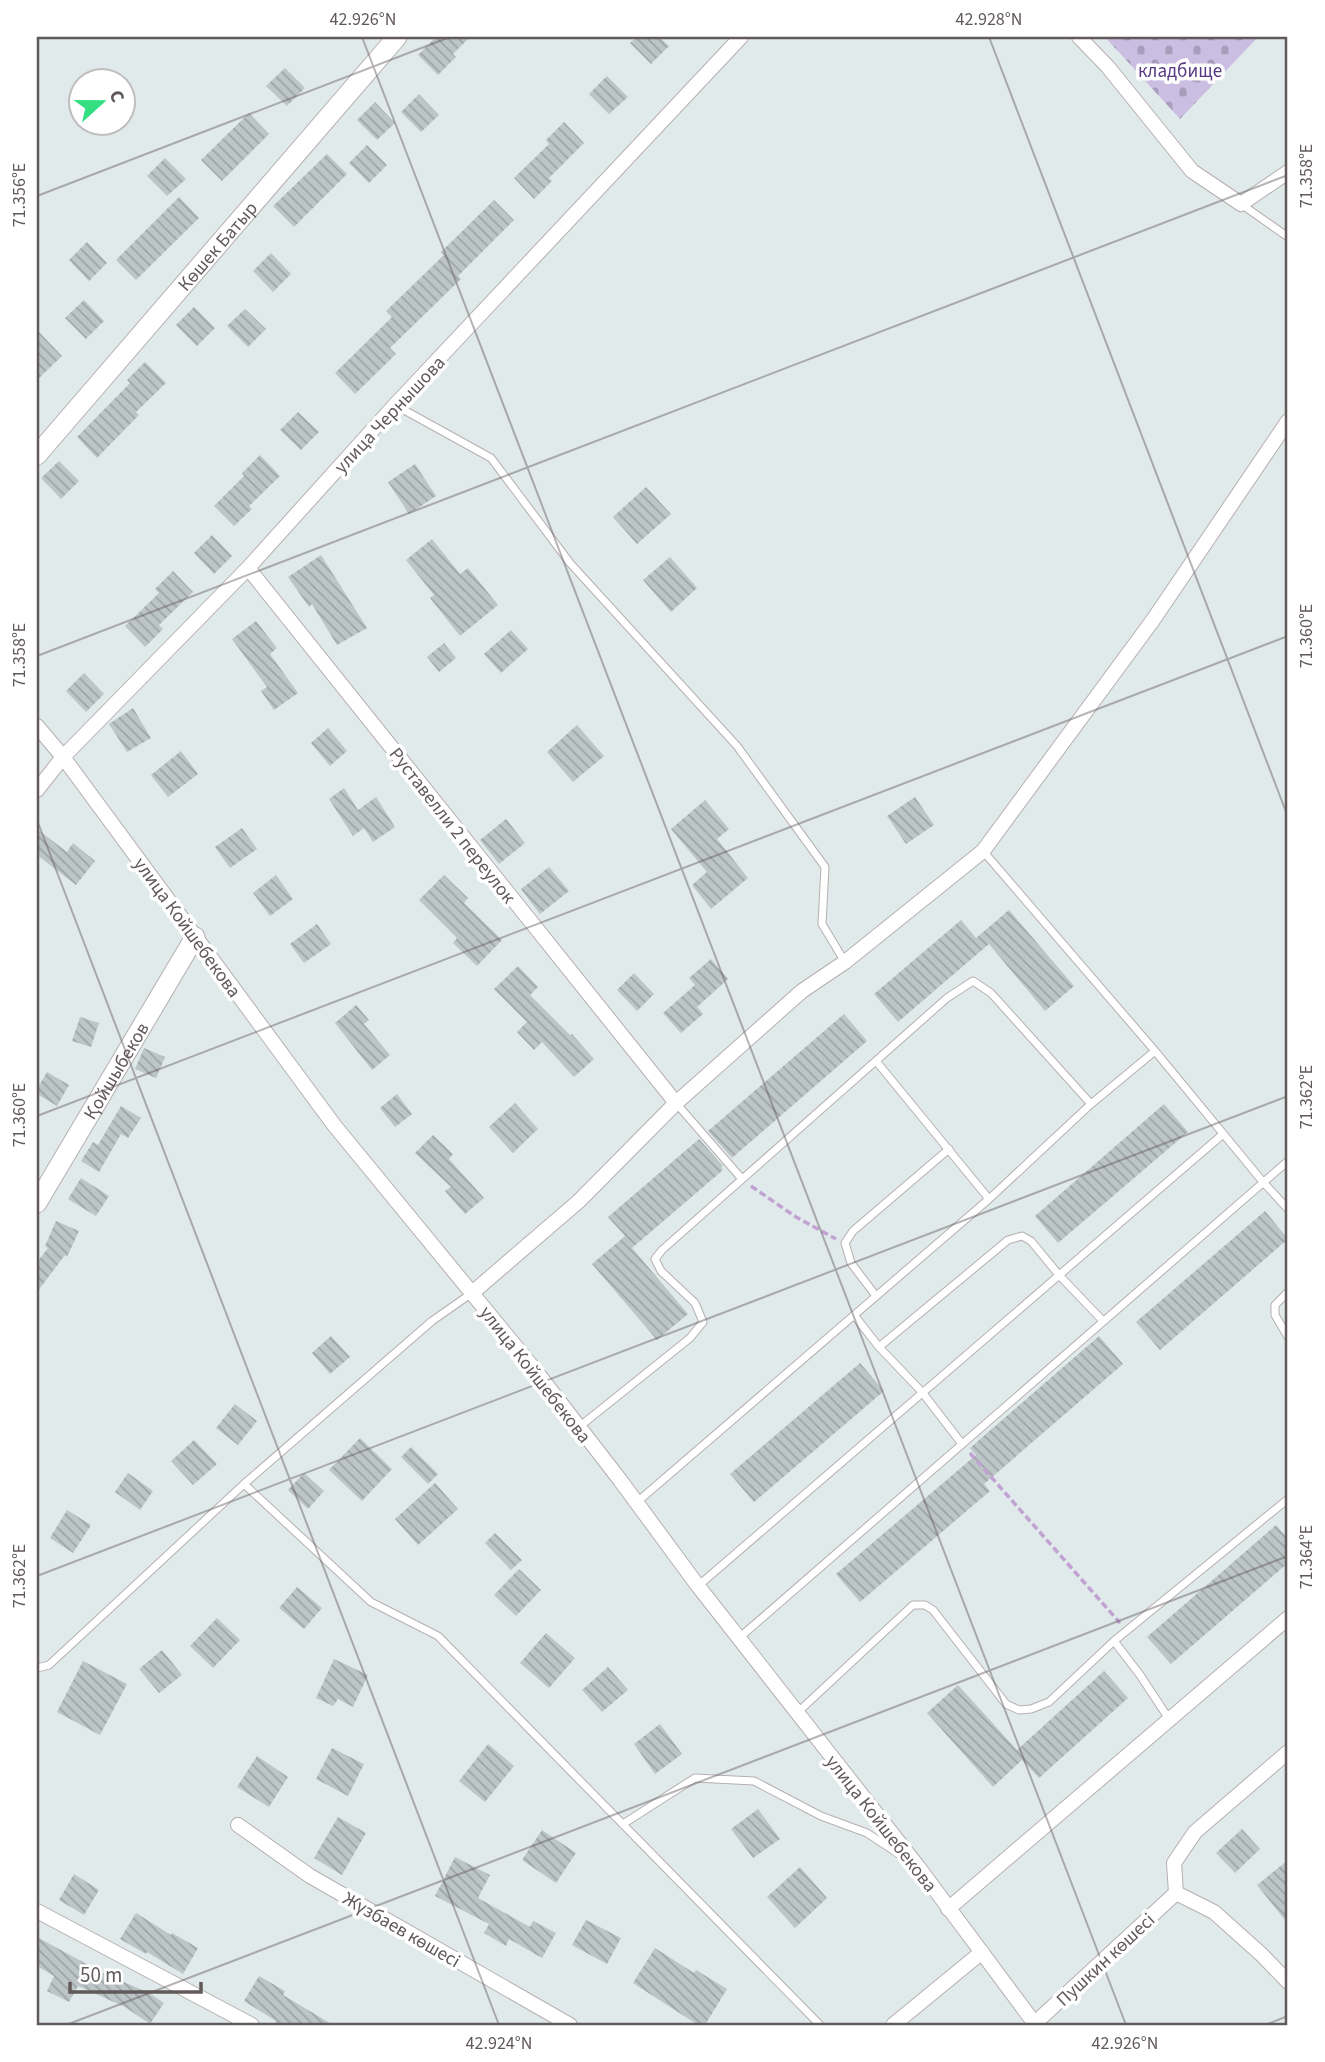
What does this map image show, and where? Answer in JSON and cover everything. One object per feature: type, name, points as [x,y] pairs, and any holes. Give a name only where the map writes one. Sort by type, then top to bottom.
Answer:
[{"type":"street","name":"Көшек Батыр","points":[[37,455],[397,37]]},
{"type":"street","name":"улица Чернышова","points":[[37,790],[63,757],[248,568],[395,405],[741,37]]},
{"type":"street","points":[[1079,37],[1108,67],[1192,171],[1241,204],[1288,172]]},
{"type":"street","points":[[472,1293],[579,1201],[676,1103],[802,991],[845,962],[983,851],[1153,620],[1288,421]]},
{"type":"street","name":"Руставелли 2 переулок","points":[[248,568],[657,1083],[676,1103]]},
{"type":"street","name":"улица Койшебекова","points":[[37,726],[63,757],[334,1125],[535,1370],[738,1639],[919,1868],[1034,2024]]},
{"type":"street","name":"Қойшыбеков","points":[[37,1203],[195,937]]},
{"type":"street","points":[[948,1909],[1288,1618]]},
{"type":"street","points":[[1288,1752],[1195,1832],[1174,1863],[1176,1893],[1214,1912],[1288,1982]]},
{"type":"street","name":"Жүзбаев көшесі","points":[[238,1825],[310,1876],[570,2025]]},
{"type":"street","name":"Пушкин көшесі","points":[[1034,2024],[1176,1893]]},
{"type":"street","points":[[37,1911],[252,2025]]},
{"type":"street","points":[[893,2025],[982,1952]]},
{"type":"lane","points":[[1241,204],[1288,237]]},
{"type":"lane","points":[[395,405],[491,458],[570,563],[737,746],[825,867],[822,924],[845,962]]},
{"type":"lane","points":[[983,851],[1222,1135],[1288,1209]]},
{"type":"lane","points":[[579,1428],[690,1338],[703,1322],[695,1303],[661,1271],[654,1259],[947,998],[973,981],[991,993],[1091,1104]]},
{"type":"lane","points":[[635,1503],[989,1199],[1091,1104],[1154,1051]]},
{"type":"lane","points":[[876,1060],[989,1199]]},
{"type":"lane","points":[[676,1103],[742,1179]]},
{"type":"lane","points":[[698,1586],[1222,1135]]},
{"type":"lane","points":[[876,1296],[851,1263],[845,1243],[853,1231],[949,1149]]},
{"type":"lane","points":[[738,1639],[1288,1161]]},
{"type":"lane","points":[[879,1347],[1008,1240],[1022,1236],[1031,1241],[1103,1321]]},
{"type":"lane","points":[[1288,1292],[1275,1306],[1275,1315],[1288,1337]]},
{"type":"lane","points":[[37,1668],[49,1665],[244,1484],[432,1321],[472,1293]]},
{"type":"lane","points":[[854,1315],[879,1347],[922,1392],[962,1444]]},
{"type":"lane","points":[[244,1484],[371,1602],[438,1636],[820,2025]]},
{"type":"lane","points":[[797,1713],[913,1605],[925,1605],[933,1610],[1006,1704],[1019,1710],[1031,1709],[1049,1702],[1126,1630],[1288,1499]]},
{"type":"lane","points":[[1114,1641],[1169,1719]]},
{"type":"lane","points":[[623,1824],[695,1778],[754,1781],[821,1816],[867,1832],[919,1868]]},
{"type":"path","points":[[742,1179],[796,1217],[845,1243]]},
{"type":"path","points":[[962,1444],[1126,1630]]},
{"type":"green space","name":"кладбище","points":[[1105,37],[1258,37],[1180,119]]},
{"type":"building","points":[[436,37],[470,37],[453,54],[456,57],[438,75],[418,55]]},
{"type":"building","points":[[637,37],[659,37],[669,46],[651,64],[630,43]]},
{"type":"building","points":[[285,68],[305,88],[287,106],[266,86]]},
{"type":"building","points":[[607,76],[628,97],[609,114],[589,94]]},
{"type":"building","points":[[419,94],[439,115],[421,132],[401,112]]},
{"type":"building","points":[[375,102],[395,123],[377,140],[357,120]]},
{"type":"building","points":[[249,113],[269,134],[222,181],[201,160]]},
{"type":"building","points":[[564,122],[584,143],[549,178],[552,181],[534,199],[514,178],[549,144],[546,140]]},
{"type":"building","points":[[367,145],[387,165],[369,183],[349,163]]},
{"type":"building","points":[[327,154],[347,174],[294,227],[273,206]]},
{"type":"building","points":[[165,158],[186,179],[167,196],[147,176]]},
{"type":"building","points":[[179,197],[199,218],[136,280],[116,260]]},
{"type":"building","points":[[494,200],[514,220],[458,276],[461,279],[390,348],[396,354],[355,394],[335,373],[392,317],[386,311],[444,255],[441,252]]},
{"type":"building","points":[[87,242],[107,263],[89,281],[69,260]]},
{"type":"building","points":[[271,253],[291,274],[273,292],[253,271]]},
{"type":"building","points":[[84,300],[104,321],[86,339],[65,318]]},
{"type":"building","points":[[194,307],[215,328],[197,346],[176,325]]},
{"type":"building","points":[[245,309],[266,329],[248,347],[227,326]]},
{"type":"building","points":[[37,330],[62,356],[37,380]]},
{"type":"building","points":[[145,362],[166,383],[136,412],[139,415],[97,458],[77,437],[130,383],[127,380]]},
{"type":"building","points":[[298,412],[319,432],[301,450],[280,430]]},
{"type":"building","points":[[260,455],[280,476],[249,506],[252,509],[234,526],[214,506],[244,476],[242,473]]},
{"type":"building","points":[[59,461],[79,481],[61,499],[41,478]]},
{"type":"building","points":[[415,464],[436,496],[409,514],[388,482]]},
{"type":"building","points":[[646,487],[671,514],[637,544],[613,517]]},
{"type":"building","points":[[212,535],[232,556],[214,574],[194,553]]},
{"type":"building","points":[[432,539],[460,574],[468,568],[498,605],[460,636],[430,598],[434,595],[406,560]]},
{"type":"building","points":[[321,555],[367,628],[337,645],[312,604],[309,607],[288,577]]},
{"type":"building","points":[[670,557],[697,588],[671,612],[643,580]]},
{"type":"building","points":[[173,571],[193,592],[159,625],[163,629],[145,647],[125,626],[159,593],[155,589]]},
{"type":"building","points":[[256,621],[277,648],[270,654],[298,693],[274,710],[261,691],[267,687],[232,639]]},
{"type":"building","points":[[511,630],[528,649],[501,673],[484,654]]},
{"type":"building","points":[[444,643],[456,658],[439,672],[427,657]]},
{"type":"building","points":[[84,673],[104,694],[86,712],[66,691]]},
{"type":"building","points":[[133,708],[151,738],[127,752],[109,724]]},
{"type":"building","points":[[577,725],[604,756],[573,782],[547,752]]},
{"type":"building","points":[[328,728],[347,751],[330,766],[311,743]]},
{"type":"building","points":[[181,751],[198,774],[168,797],[151,775]]},
{"type":"building","points":[[344,788],[358,810],[376,797],[395,827],[373,842],[364,828],[353,836],[329,799]]},
{"type":"building","points":[[915,797],[934,825],[906,844],[887,816]]},
{"type":"building","points":[[705,800],[729,829],[717,839],[748,878],[711,909],[692,885],[707,872],[671,829]]},
{"type":"building","points":[[506,819],[525,843],[499,864],[480,840]]},
{"type":"building","points":[[242,828],[257,849],[230,868],[215,847]]},
{"type":"building","points":[[37,829],[67,852],[73,843],[95,861],[76,885],[37,855]]},
{"type":"building","points":[[549,867],[569,891],[540,914],[521,889]]},
{"type":"building","points":[[276,875],[293,899],[270,916],[253,893]]},
{"type":"building","points":[[444,875],[468,898],[464,903],[502,940],[477,966],[453,943],[457,938],[419,900]]},
{"type":"building","points":[[1009,910],[1074,986],[1045,1011],[989,944],[898,1022],[874,994],[961,920],[976,938]]},
{"type":"building","points":[[317,924],[331,944],[304,963],[290,944]]},
{"type":"building","points":[[711,959],[728,979],[697,1007],[703,1014],[681,1033],[663,1013],[695,985],[689,978]]},
{"type":"building","points":[[518,966],[538,987],[530,995],[572,1034],[594,1059],[574,1077],[542,1042],[534,1050],[517,1032],[527,1022],[494,989]]},
{"type":"building","points":[[634,973],[654,994],[637,1011],[617,990]]},
{"type":"building","points":[[356,1005],[369,1020],[364,1024],[390,1055],[372,1070],[335,1023]]},
{"type":"building","points":[[844,1014],[867,1041],[732,1158],[708,1131]]},
{"type":"building","points":[[80,1017],[99,1023],[91,1047],[72,1041]]},
{"type":"building","points":[[144,1048],[165,1057],[156,1078],[135,1069]]},
{"type":"building","points":[[47,1072],[69,1085],[57,1106],[37,1094]]},
{"type":"building","points":[[397,1094],[412,1114],[395,1127],[380,1108]]},
{"type":"building","points":[[515,1103],[538,1129],[513,1153],[489,1127]]},
{"type":"building","points":[[1164,1104],[1188,1132],[1058,1243],[1035,1216]]},
{"type":"building","points":[[121,1106],[141,1118],[128,1138],[121,1134],[99,1172],[81,1161],[93,1142],[98,1145]]},
{"type":"building","points":[[433,1135],[453,1154],[449,1159],[484,1198],[465,1214],[445,1191],[451,1187],[415,1153]]},
{"type":"building","points":[[699,1139],[723,1166],[723,1170],[632,1248],[688,1314],[657,1340],[592,1264],[625,1236],[608,1217]]},
{"type":"building","points":[[81,1178],[109,1196],[96,1216],[68,1199]]},
{"type":"building","points":[[1265,1211],[1288,1239],[1160,1350],[1136,1322]]},
{"type":"building","points":[[56,1221],[79,1231],[67,1257],[65,1255],[37,1292],[37,1262],[48,1248],[45,1246]]},
{"type":"building","points":[[331,1336],[350,1357],[330,1374],[312,1353]]},
{"type":"building","points":[[1099,1336],[1123,1364],[984,1484],[990,1491],[860,1602],[836,1574],[976,1455],[970,1448]]},
{"type":"building","points":[[860,1363],[884,1391],[754,1502],[730,1474]]},
{"type":"building","points":[[235,1404],[257,1421],[238,1445],[216,1428]]},
{"type":"building","points":[[360,1438],[392,1469],[362,1501],[329,1470]]},
{"type":"building","points":[[194,1440],[217,1464],[193,1485],[171,1461]]},
{"type":"building","points":[[411,1447],[438,1474],[428,1484],[401,1457]]},
{"type":"building","points":[[128,1473],[153,1491],[140,1510],[115,1492]]},
{"type":"building","points":[[304,1473],[324,1491],[308,1509],[288,1490]]},
{"type":"building","points":[[435,1483],[458,1509],[418,1545],[395,1519]]},
{"type":"building","points":[[67,1510],[91,1525],[73,1553],[50,1538]]},
{"type":"building","points":[[1276,1525],[1288,1539],[1288,1563],[1171,1664],[1147,1637]]},
{"type":"building","points":[[495,1533],[522,1560],[511,1570],[485,1543]]},
{"type":"building","points":[[519,1569],[541,1590],[516,1616],[494,1595]]},
{"type":"building","points":[[297,1587],[322,1608],[304,1629],[279,1608]]},
{"type":"building","points":[[217,1618],[240,1640],[213,1668],[190,1646]]},
{"type":"building","points":[[546,1633],[575,1658],[549,1688],[520,1663]]},
{"type":"building","points":[[162,1650],[182,1675],[159,1693],[139,1669]]},
{"type":"building","points":[[334,1659],[368,1675],[353,1707],[338,1699],[333,1706],[316,1698]]},
{"type":"building","points":[[83,1661],[127,1684],[100,1735],[57,1712]]},
{"type":"building","points":[[608,1667],[628,1690],[602,1712],[582,1690]]},
{"type":"building","points":[[1104,1671],[1128,1698],[1039,1778],[1022,1760],[993,1787],[927,1713],[958,1685],[1017,1750]]},
{"type":"building","points":[[660,1724],[682,1754],[655,1774],[634,1744]]},
{"type":"building","points":[[488,1744],[514,1766],[485,1802],[459,1781]]},
{"type":"building","points":[[332,1748],[364,1764],[348,1796],[316,1779]]},
{"type":"building","points":[[257,1756],[288,1777],[269,1807],[237,1787]]},
{"type":"building","points":[[758,1809],[780,1839],[753,1858],[731,1829]]},
{"type":"building","points":[[338,1817],[366,1833],[342,1875],[314,1858]]},
{"type":"building","points":[[1242,1829],[1260,1849],[1235,1873],[1216,1853]]},
{"type":"building","points":[[542,1830],[576,1853],[556,1883],[522,1860]]},
{"type":"building","points":[[455,1857],[490,1875],[478,1898],[530,1927],[533,1921],[556,1933],[542,1958],[509,1939],[506,1946],[484,1933],[489,1924],[435,1896]]},
{"type":"building","points":[[1288,1860],[1288,1924],[1257,1885]]},
{"type":"building","points":[[800,1867],[827,1898],[795,1928],[767,1897]]},
{"type":"building","points":[[74,1874],[99,1890],[84,1915],[59,1900]]},
{"type":"building","points":[[136,1913],[198,1948],[183,1974],[120,1939]]},
{"type":"building","points":[[586,1920],[621,1938],[607,1964],[572,1945]]},
{"type":"building","points":[[37,1937],[164,2003],[150,2024],[125,2007],[78,1986],[69,2002],[47,1991],[54,1976],[37,1966]]},
{"type":"building","points":[[655,1948],[694,1973],[696,1970],[727,1989],[705,2025],[698,2025],[633,1983]]},
{"type":"building","points":[[259,1976],[285,1991],[283,1995],[333,2025],[273,2025],[276,2021],[244,2001]]}]
